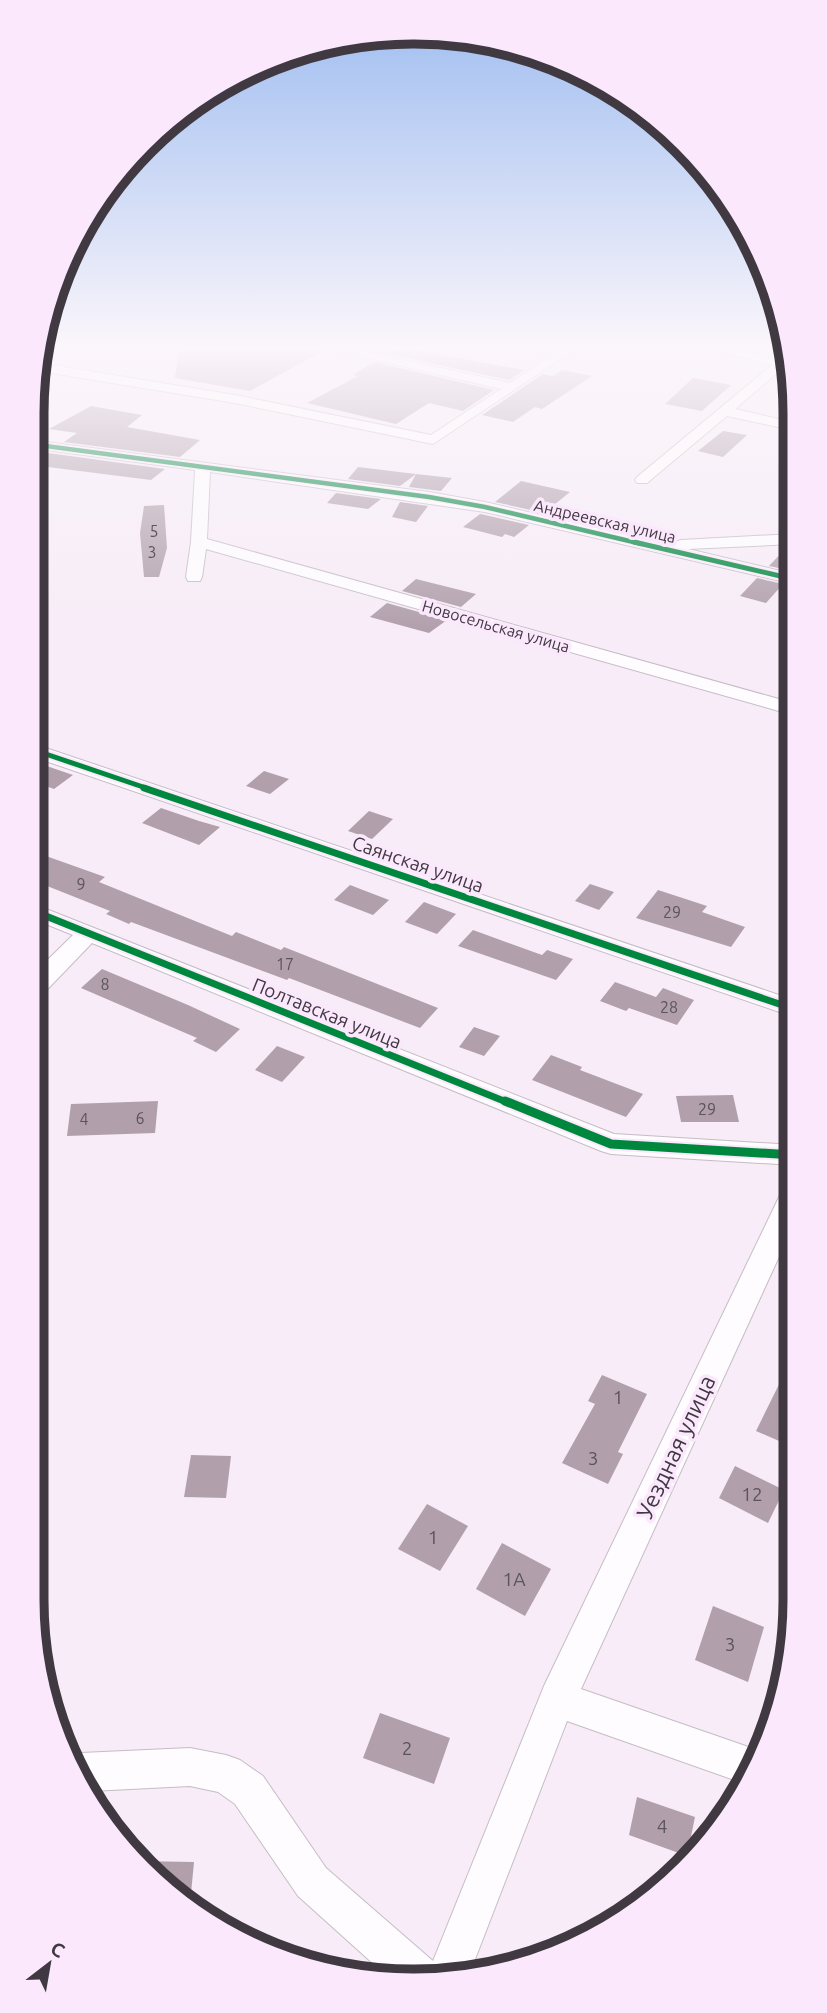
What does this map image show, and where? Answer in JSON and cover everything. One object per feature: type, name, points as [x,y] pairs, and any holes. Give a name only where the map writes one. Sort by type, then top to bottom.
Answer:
[{"type":"street","points":[[642,480],[685,444]]},
{"type":"street","name":"Андреевская улица","points":[[44,446],[485,507],[783,577]]},
{"type":"street","points":[[194,577],[199,542],[203,466]]},
{"type":"street","points":[[652,547],[783,540]]},
{"type":"street","name":"Новосельская улица","points":[[199,542],[783,706]]},
{"type":"street","name":"Саянская улица","points":[[44,753],[783,1005]]},
{"type":"street","name":"Полтавская улица","points":[[44,915],[611,1144],[783,1154]]},
{"type":"street","points":[[44,979],[88,933]]},
{"type":"street","name":"Уездная улица","points":[[451,1967],[557,1699],[783,1218]]},
{"type":"street","points":[[557,1699],[744,1765]]},
{"type":"street","points":[[87,1772],[190,1767],[226,1774],[249,1790],[312,1882],[410,1969]]},
{"type":"building","points":[[79,444],[195,444],[180,457]]},
{"type":"building","points":[[707,444],[737,444],[723,457],[698,451]]},
{"type":"building","points":[[48,453],[165,469],[151,480],[44,467],[44,456]]},
{"type":"building","points":[[358,467],[416,474],[400,486],[348,479]]},
{"type":"building","points":[[416,474],[452,478],[441,491],[409,487]]},
{"type":"building","points":[[521,481],[570,492],[544,513],[495,502]]},
{"type":"building","points":[[336,493],[381,499],[368,509],[327,503]]},
{"type":"building","points":[[400,502],[428,506],[416,522],[392,517]]},
{"type":"building","points":[[164,505],[167,548],[159,577],[144,577],[140,533],[144,506]]},
{"type":"building","points":[[480,514],[529,525],[514,537],[505,534],[502,537],[463,527]]},
{"type":"building","points":[[783,551],[783,569],[769,566]]},
{"type":"building","points":[[757,578],[783,584],[766,603],[740,596]]},
{"type":"building","points":[[416,579],[476,594],[461,607],[402,591]]},
{"type":"building","points":[[387,603],[447,620],[429,633],[370,617]]},
{"type":"building","points":[[44,765],[73,775],[54,789],[44,785]]},
{"type":"building","points":[[264,771],[289,779],[270,794],[246,786]]},
{"type":"building","points":[[161,808],[220,827],[199,845],[142,823]]},
{"type":"building","points":[[369,811],[393,819],[372,839],[348,831]]},
{"type":"building","points":[[44,855],[105,877],[99,882],[232,936],[236,932],[281,950],[284,947],[438,1008],[420,1028],[289,978],[287,980],[131,922],[129,924],[106,914],[110,911],[44,885]]},
{"type":"building","points":[[590,884],[614,892],[599,910],[575,901]]},
{"type":"building","points":[[350,885],[389,900],[373,915],[334,900]]},
{"type":"building","points":[[658,890],[707,906],[702,912],[745,927],[731,947],[636,918]]},
{"type":"building","points":[[424,902],[456,914],[437,934],[405,922]]},
{"type":"building","points":[[473,930],[542,955],[547,950],[573,959],[556,980],[458,946]]},
{"type":"building","points":[[102,969],[240,1029],[216,1052],[193,1041],[197,1038],[81,988]]},
{"type":"building","points":[[615,982],[656,997],[663,988],[694,1000],[677,1025],[600,1001]]},
{"type":"building","points":[[474,1027],[500,1036],[484,1056],[459,1047]]},
{"type":"building","points":[[277,1046],[305,1057],[282,1082],[255,1070]]},
{"type":"building","points":[[551,1055],[582,1067],[580,1070],[643,1094],[626,1117],[532,1080]]},
{"type":"building","points":[[733,1095],[739,1122],[681,1122],[676,1096]]},
{"type":"building","points":[[158,1101],[155,1133],[67,1136],[71,1104]]},
{"type":"building","points":[[602,1375],[647,1394],[618,1452],[623,1454],[608,1484],[562,1463],[595,1404],[588,1401]]},
{"type":"building","points":[[783,1376],[783,1443],[756,1431]]},
{"type":"building","points":[[191,1455],[231,1456],[226,1498],[184,1497]]},
{"type":"building","points":[[735,1466],[783,1490],[768,1523],[719,1498]]},
{"type":"building","points":[[427,1504],[468,1526],[440,1571],[398,1549]]},
{"type":"building","points":[[502,1543],[551,1569],[525,1616],[476,1589]]},
{"type":"building","points":[[713,1606],[764,1627],[748,1682],[695,1660]]},
{"type":"building","points":[[380,1713],[450,1738],[434,1784],[363,1758]]},
{"type":"building","points":[[637,1797],[695,1817],[689,1845],[681,1854],[629,1835]]},
{"type":"building","points":[[152,1861],[194,1862],[191,1895]]},
{"type":"cycle path","points":[[44,446],[429,497],[485,507],[783,577]]},
{"type":"cycle path","points":[[44,753],[783,1005]]},
{"type":"cycle path","points":[[44,915],[611,1144],[783,1154]]}]
